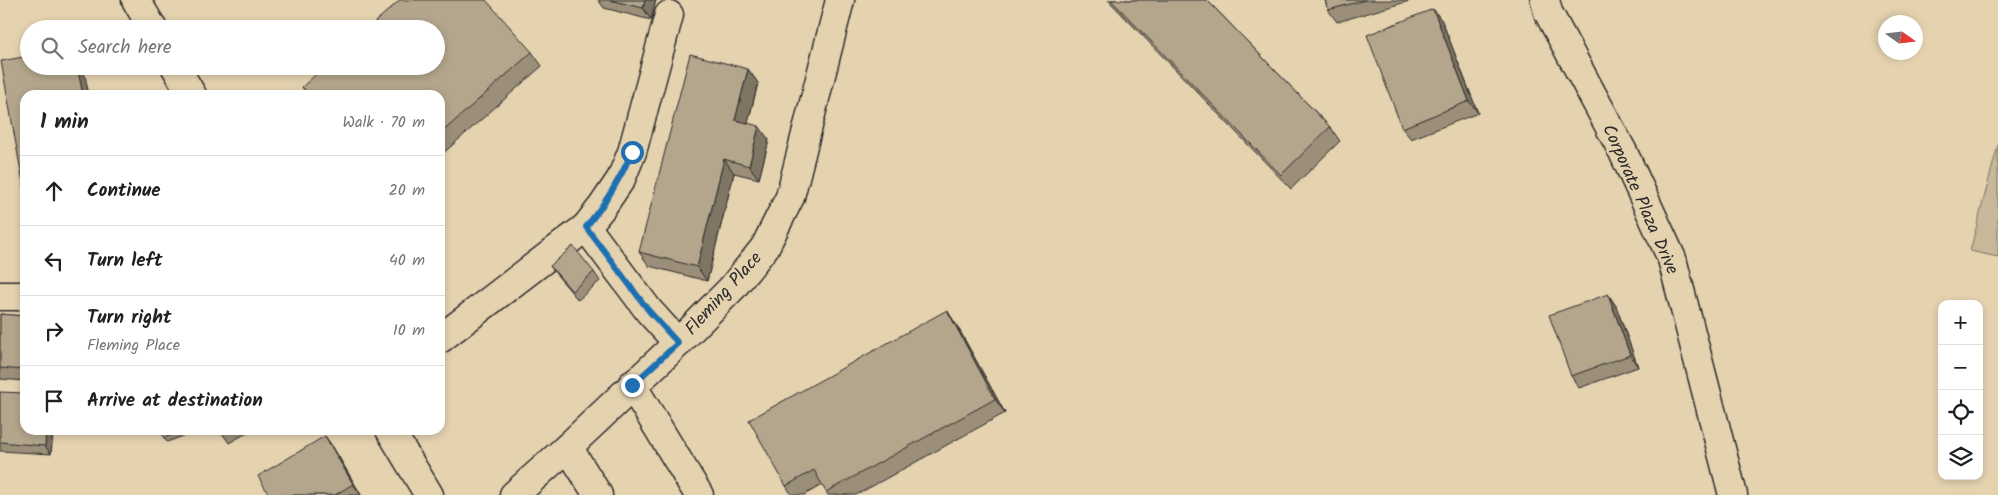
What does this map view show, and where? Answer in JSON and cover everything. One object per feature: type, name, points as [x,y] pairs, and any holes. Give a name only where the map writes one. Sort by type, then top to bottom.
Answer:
[{"type":"street","points":[[136,0],[148,20]]},
{"type":"street","name":"Fleming Place","points":[[514,495],[568,448],[678,343],[733,287],[765,246],[790,197],[840,0]]},
{"type":"street","name":"Corporate Plaza Drive","points":[[1545,0],[1548,12],[1623,152],[1672,260],[1733,495]]},
{"type":"street","points":[[445,335],[586,227],[602,207],[621,179],[632,152],[669,15]]},
{"type":"street","points":[[180,75],[189,90]]},
{"type":"street","points":[[586,227],[649,311],[678,343]]},
{"type":"street","points":[[0,296],[20,296]]},
{"type":"street","points":[[632,385],[699,495]]},
{"type":"street","points":[[393,435],[429,495]]},
{"type":"street","points":[[568,448],[598,495]]},
{"type":"shaded area","points":[[1998,145],[1998,257],[1970,251]]},
{"type":"building","points":[[400,0],[486,0],[532,52],[445,130],[445,90],[305,90],[302,87],[315,75],[445,75],[445,20],[377,20]]},
{"type":"building","points":[[610,0],[645,0],[643,8]]},
{"type":"building","points":[[1111,0],[1207,0],[1330,127],[1281,175]]},
{"type":"building","points":[[1325,0],[1365,0],[1328,10]]},
{"type":"building","points":[[1433,9],[1469,101],[1402,128],[1367,35]]},
{"type":"building","points":[[690,54],[748,69],[735,120],[759,126],[749,166],[724,159],[697,267],[639,252]]},
{"type":"building","points":[[20,58],[20,75],[79,75],[82,90],[20,90],[20,166],[1,61]]},
{"type":"building","points":[[573,246],[594,272],[572,291],[550,266]]},
{"type":"building","points":[[1608,294],[1630,355],[1571,376],[1549,315]]},
{"type":"building","points":[[947,310],[995,399],[826,492],[814,470],[786,486],[749,420]]},
{"type":"building","points":[[0,314],[20,316],[20,370],[0,368]]},
{"type":"building","points":[[0,392],[20,393],[20,435],[46,435],[45,446],[0,442]]},
{"type":"building","points":[[325,436],[353,484],[335,495],[269,495],[258,476]]},
{"type":"route","points":[[632,152],[621,179],[586,227],[649,311],[678,343],[632,385]]}]
